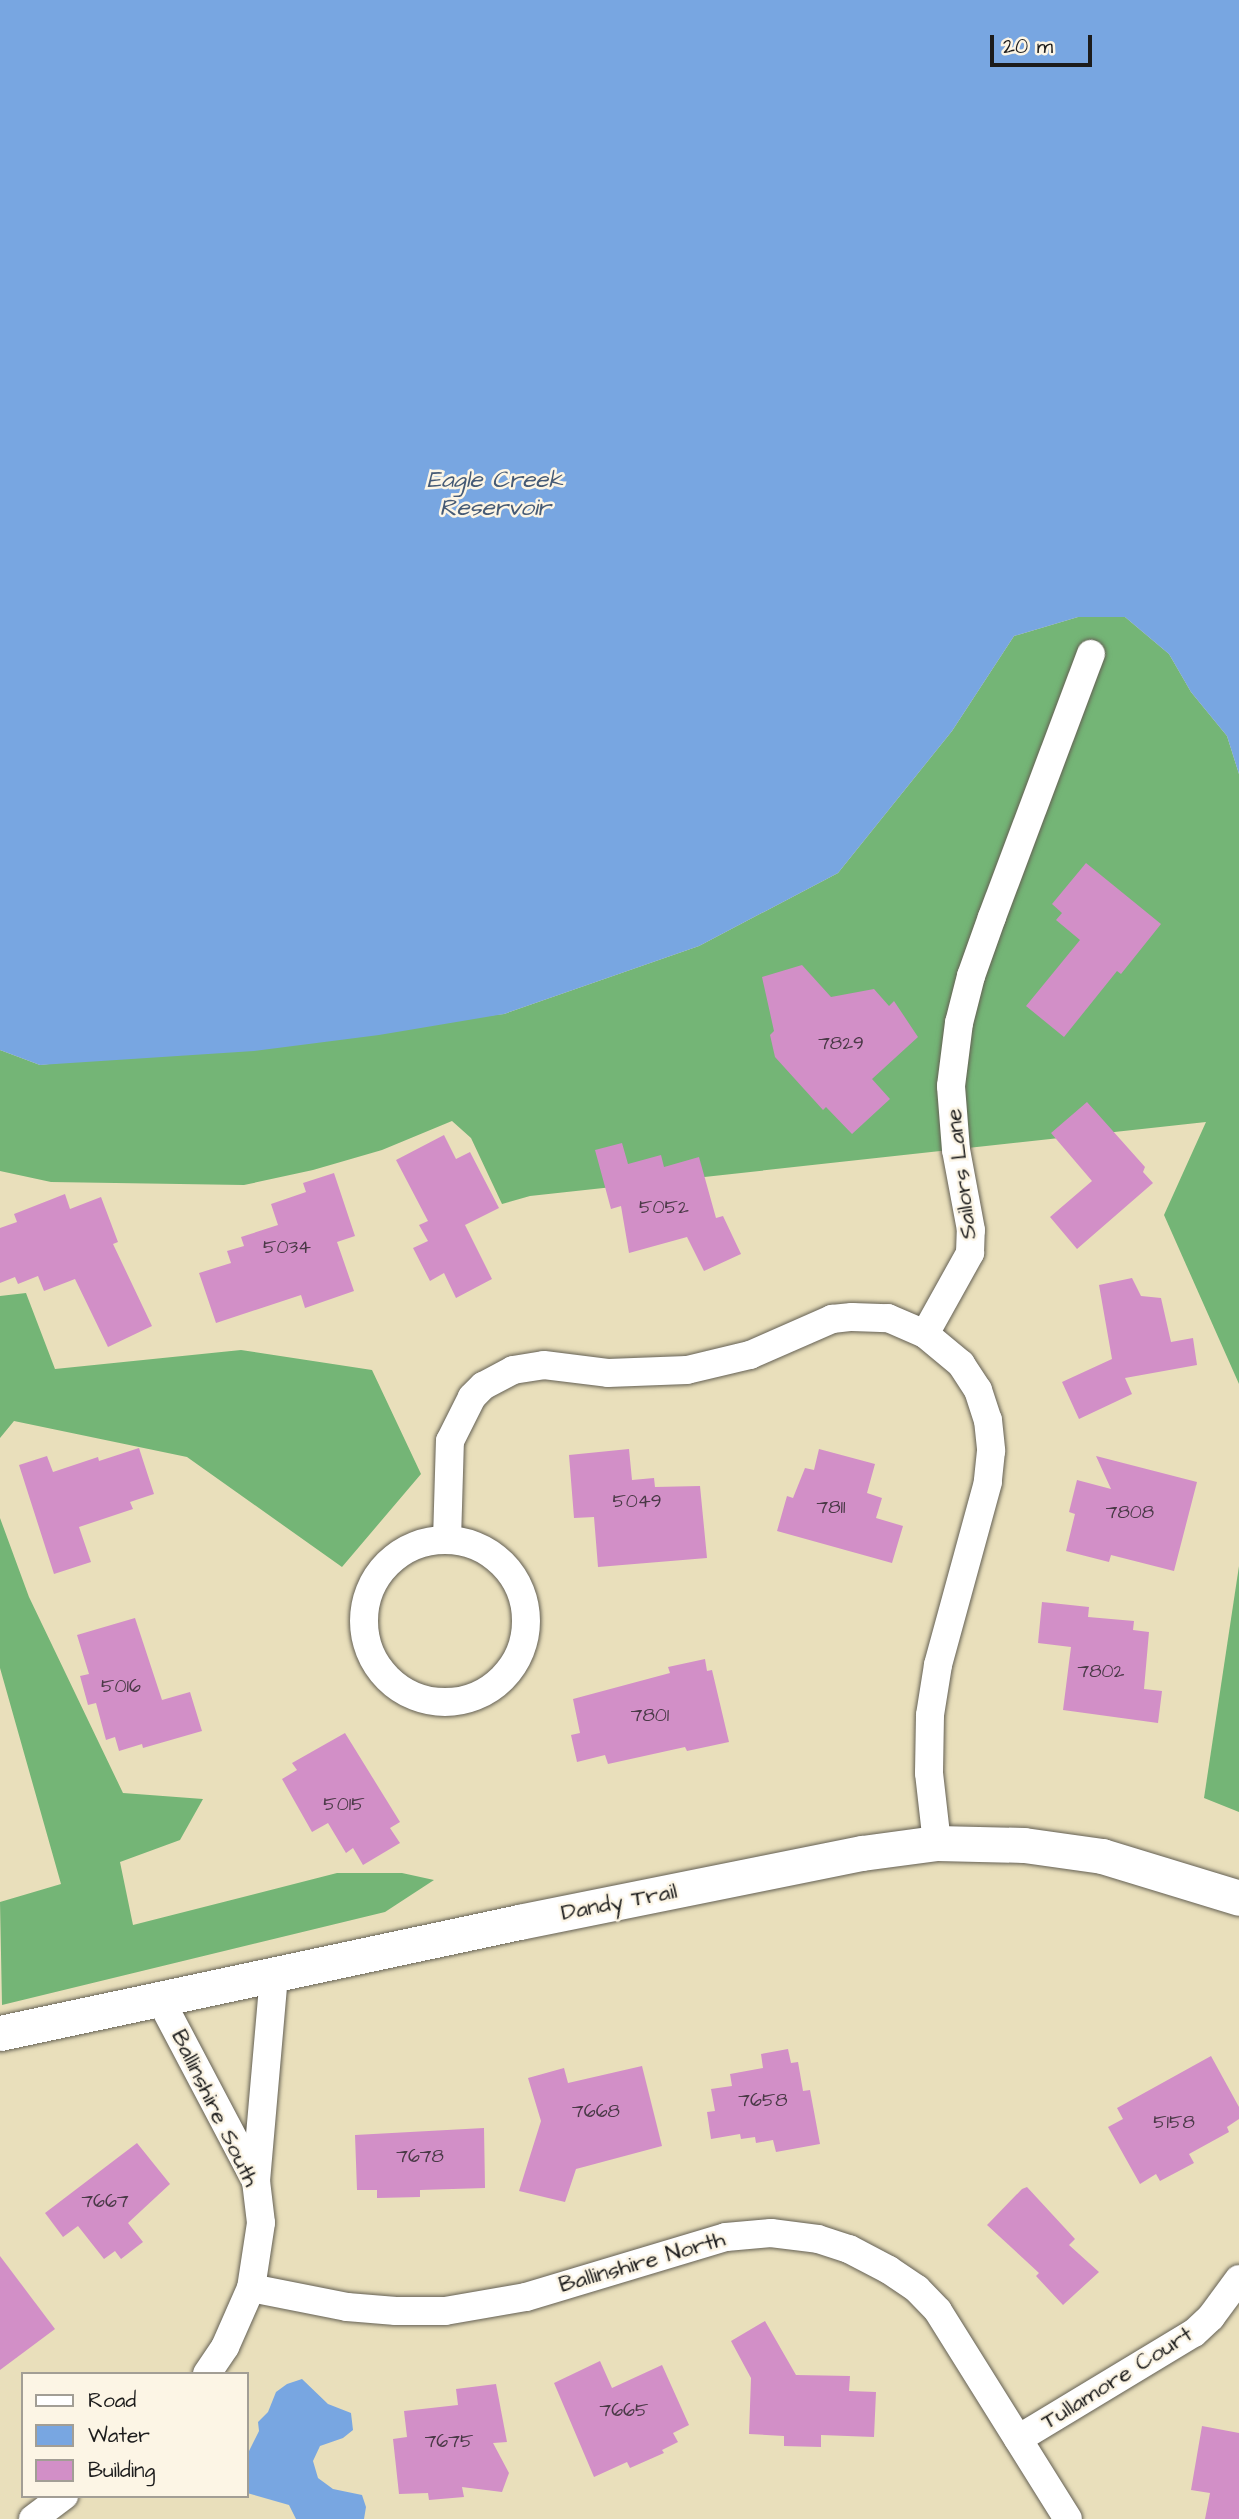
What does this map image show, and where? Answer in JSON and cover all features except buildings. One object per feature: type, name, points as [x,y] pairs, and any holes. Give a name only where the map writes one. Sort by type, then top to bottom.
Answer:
[{"type":"street","name":"Sailors Lane","points":[[925,1334],[970,1253],[971,1230],[956,1150],[951,1086],[959,1023],[971,976],[992,917],[1091,654]]},
{"type":"street","points":[[447,1539],[450,1441],[472,1397],[484,1386],[513,1370],[544,1365],[608,1373],[687,1370],[750,1355],[832,1319],[852,1317],[888,1318],[925,1334],[961,1364],[978,1390],[988,1420],[991,1451],[988,1482],[938,1665],[930,1715],[929,1773],[937,1843]]},
{"type":"street","points":[[447,1539],[472,1544],[504,1564],[518,1585],[526,1622],[517,1658],[503,1678],[471,1698],[446,1703],[422,1700],[389,1681],[374,1661],[364,1625],[367,1600],[384,1567],[401,1552],[419,1544],[447,1539]]},
{"type":"street","name":"Dandy Trail","points":[[0,2033],[162,2001],[519,1922],[862,1853],[937,1843],[1024,1845],[1102,1856],[1239,1898]]},
{"type":"street","points":[[256,2181],[274,1976]]},
{"type":"street","name":"Ballinshire South","points":[[162,2001],[256,2181],[261,2223],[251,2288],[225,2347],[209,2372]]},
{"type":"street","name":"Ballinshire North","points":[[251,2288],[358,2308],[445,2311],[526,2297],[726,2236],[764,2233],[802,2236],[849,2249],[917,2289],[952,2329],[1068,2519]]},
{"type":"street","name":"Tullamore Court","points":[[1018,2439],[1194,2333],[1211,2317],[1239,2279]]},
{"type":"street","points":[[33,2519],[61,2498]]},
{"type":"green space","points":[[1078,617],[1125,617],[1169,654],[1191,692],[1227,736],[1239,774],[1239,1384],[1164,1215],[1206,1122],[530,1196],[502,1204],[471,1138],[452,1121],[382,1150],[313,1170],[244,1185],[51,1182],[0,1171],[0,1050],[40,1065],[504,1014],[699,946],[838,873],[952,731],[1014,636]]},
{"type":"green space","points":[[26,1293],[55,1369],[241,1350],[372,1370],[421,1474],[342,1567],[187,1457],[14,1421],[0,1438],[0,1296]]},
{"type":"green space","points":[[0,1518],[29,1597],[123,1793],[203,1799],[180,1840],[120,1862],[133,1925],[337,1873],[402,1873],[434,1880],[385,1912],[2,2005],[0,1902],[61,1884],[0,1668]]},
{"type":"green space","points":[[1239,1566],[1239,1812],[1204,1798]]},
{"type":"water","name":"Eagle Creek Reservoir","points":[[0,0],[1239,0],[1239,774],[1227,736],[1191,692],[1169,654],[1125,617],[1078,617],[1014,636],[952,731],[838,873],[699,946],[504,1014],[379,1035],[254,1051],[40,1065],[0,1050]]},
{"type":"water","points":[[302,2379],[328,2404],[351,2413],[353,2430],[343,2438],[320,2446],[313,2461],[318,2478],[333,2489],[362,2495],[366,2507],[364,2519],[296,2519],[289,2505],[248,2493],[248,2453],[259,2431],[258,2422],[268,2412],[276,2392],[287,2384]]}]
